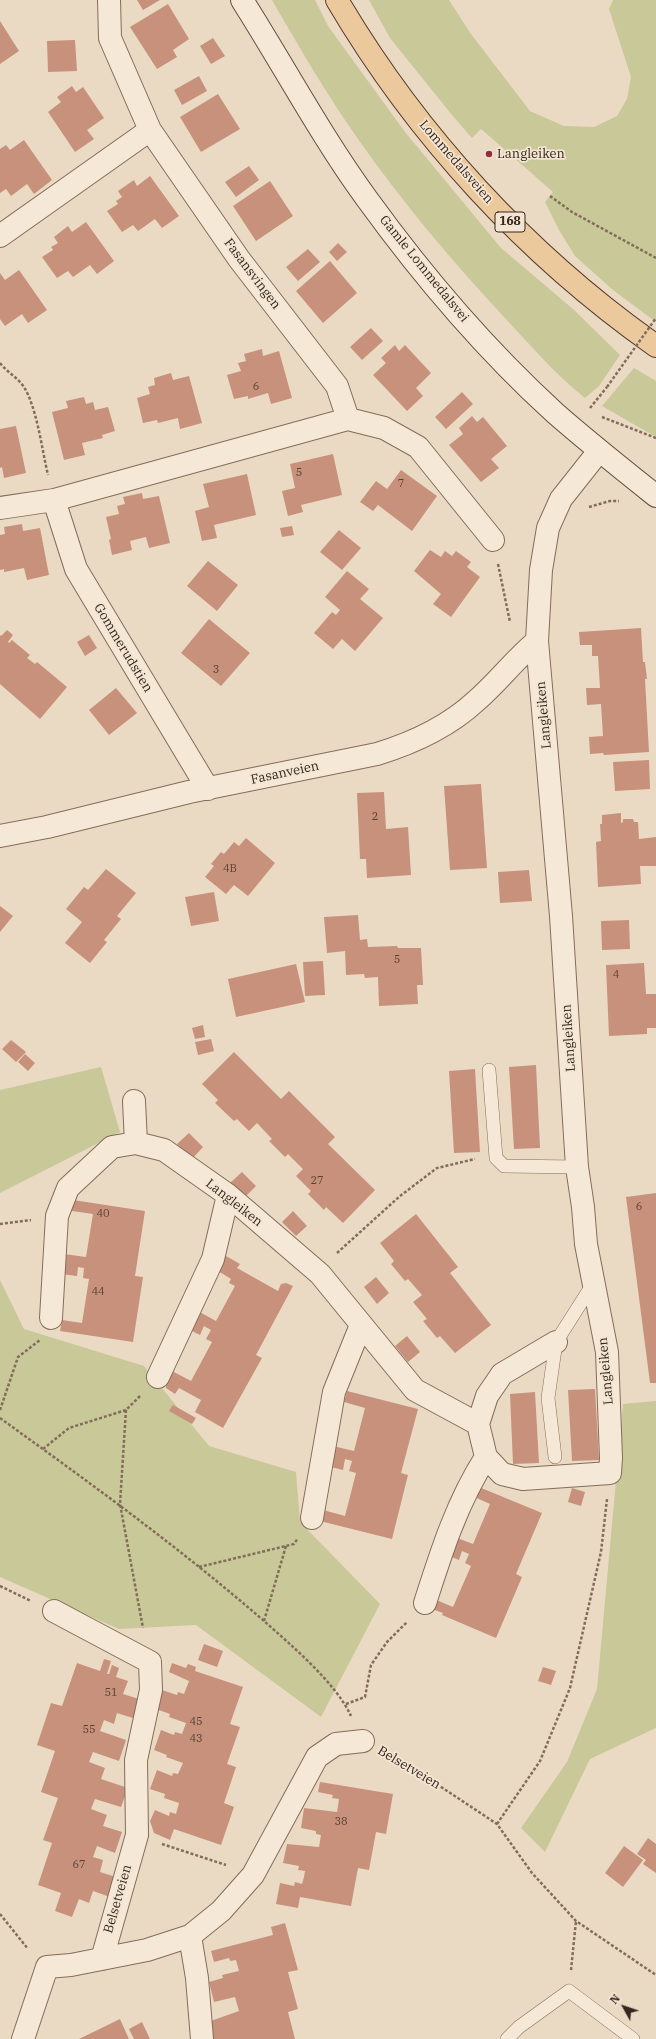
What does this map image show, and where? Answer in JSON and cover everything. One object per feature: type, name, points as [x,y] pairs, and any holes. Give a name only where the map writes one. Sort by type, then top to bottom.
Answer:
[{"type":"main road","name":"Lommedalsveien","points":[[337,0],[385,76],[468,180],[548,260],[581,288],[656,346]]},
{"type":"street","name":"Fasansvingen","points":[[109,0],[110,38],[150,130],[239,259],[337,386],[348,419]]},
{"type":"street","name":"Gamle Lommedalsvei","points":[[242,0],[343,164],[393,233],[484,341],[555,412],[599,451],[656,496]]},
{"type":"street","points":[[0,236],[150,130]]},
{"type":"street","points":[[0,508],[54,500],[348,419],[384,428],[418,447],[493,540]]},
{"type":"street","name":"Langleiken","points":[[599,451],[561,499],[548,528],[530,646],[561,916],[577,1167],[583,1207],[586,1244],[607,1352],[612,1458],[610,1473]]},
{"type":"street","name":"Gommerudstien","points":[[54,500],[76,570],[208,789]]},
{"type":"street","name":"Fasanveien","points":[[0,836],[208,789],[377,754],[407,744],[444,725],[476,702],[530,646]]},
{"type":"street","points":[[134,1101],[136,1143]]},
{"type":"street","name":"Langleiken","points":[[51,1318],[57,1216],[68,1188],[112,1147],[136,1143],[164,1150],[228,1195],[320,1274],[415,1390],[478,1424]]},
{"type":"street","points":[[158,1378],[213,1259],[228,1195]]},
{"type":"street","points":[[312,1518],[334,1392],[361,1325]]},
{"type":"street","points":[[556,1342],[502,1374],[487,1396],[478,1424],[486,1457],[502,1474],[522,1479],[610,1473]]},
{"type":"street","points":[[425,1603],[446,1538],[475,1474],[486,1457]]},
{"type":"street","points":[[54,1611],[150,1662]]},
{"type":"street","name":"Belsetveien","points":[[102,1959],[137,1835],[136,1760],[151,1690],[150,1662]]},
{"type":"street","name":"Belsetveien","points":[[47,1967],[102,1959],[147,1950],[190,1936],[221,1911],[253,1875],[317,1757],[336,1744],[363,1741]]},
{"type":"street","points":[[190,1936],[197,1978],[202,2039]]},
{"type":"street","points":[[23,2039],[47,1967]]},
{"type":"lane","points":[[490,1070],[496,1158],[504,1166],[577,1167]]},
{"type":"lane","points":[[555,1457],[548,1398],[556,1342],[593,1284]]},
{"type":"lane","points":[[507,2039],[519,2027],[569,1991],[633,2039]]},
{"type":"path","points":[[550,196],[572,212],[656,258]]},
{"type":"path","points":[[587,411],[607,387],[656,318]]},
{"type":"path","points":[[0,363],[5,369],[13,374],[30,398],[54,500]]},
{"type":"path","points":[[601,416],[656,438]]},
{"type":"path","points":[[584,513],[588,508],[610,501],[621,501]]},
{"type":"path","points":[[493,540],[510,621],[530,646]]},
{"type":"path","points":[[320,1274],[341,1249],[400,1196],[437,1168],[474,1160],[496,1158]]},
{"type":"path","points":[[0,1410],[18,1357],[45,1336],[51,1318]]},
{"type":"path","points":[[43,1449],[69,1428],[126,1410],[158,1378]]},
{"type":"path","points":[[126,1410],[120,1504],[150,1662]]},
{"type":"path","points":[[0,1418],[120,1504],[199,1567],[299,1652],[346,1704],[363,1741]]},
{"type":"path","points":[[497,1824],[540,1761],[570,1688],[601,1552],[610,1473]]},
{"type":"path","points":[[199,1567],[294,1544],[312,1518]]},
{"type":"path","points":[[264,1622],[286,1546]]},
{"type":"path","points":[[0,1586],[54,1611]]},
{"type":"path","points":[[346,1704],[365,1697],[371,1665],[387,1642],[425,1603]]},
{"type":"path","name":"Belsetveien","points":[[363,1741],[399,1759],[497,1824],[532,1873],[576,1921],[656,1975]]},
{"type":"path","points":[[137,1835],[253,1875]]},
{"type":"path","points":[[0,1914],[25,1946],[47,1967]]},
{"type":"path","points":[[569,1991],[576,1921]]},
{"type":"green space","points":[[272,0],[315,0],[328,26],[405,132],[501,248],[573,309],[620,355],[599,386],[585,398],[553,369],[523,338],[428,231],[375,162],[335,105]]},
{"type":"green space","points":[[369,0],[449,0],[471,34],[530,111],[564,126],[594,127],[617,116],[627,99],[631,77],[609,9],[613,0],[656,0],[656,322],[613,290],[575,256],[559,230],[545,202],[553,192],[481,129],[472,138],[390,38]]},
{"type":"green space","points":[[634,368],[656,381],[656,437],[602,406]]},
{"type":"green space","points":[[101,1067],[120,1132],[0,1193],[0,1090]]},
{"type":"green space","points":[[0,1280],[24,1329],[144,1366],[209,1446],[296,1472],[300,1522],[380,1604],[321,1717],[196,1625],[119,1629],[0,1577]]},
{"type":"green space","points":[[656,1401],[656,1728],[590,1759],[545,1852],[521,1828],[567,1762],[597,1689],[623,1404]]},
{"type":"building","points":[[137,0],[160,0],[143,10]]},
{"type":"building","points":[[168,4],[189,39],[173,50],[177,57],[157,69],[130,27]]},
{"type":"building","points":[[0,21],[19,51],[0,64]]},
{"type":"building","points":[[213,38],[225,56],[211,64],[200,46]]},
{"type":"building","points":[[75,40],[77,71],[48,72],[47,41]]},
{"type":"building","points":[[199,76],[207,91],[182,105],[174,90]]},
{"type":"building","points":[[72,86],[76,92],[83,87],[104,118],[87,130],[94,139],[75,152],[48,112],[61,102],[57,97]]},
{"type":"building","points":[[218,94],[240,129],[201,152],[180,117]]},
{"type":"building","points":[[24,140],[52,180],[34,194],[27,184],[11,196],[6,189],[0,193],[0,149],[6,145],[10,150]]},
{"type":"building","points":[[249,166],[259,180],[236,197],[225,182]]},
{"type":"building","points":[[150,176],[179,216],[162,228],[155,219],[138,231],[133,225],[122,232],[107,211],[118,204],[116,201],[122,197],[118,191],[134,180],[137,186]]},
{"type":"building","points":[[270,181],[293,216],[256,241],[233,206]]},
{"type":"building","points":[[86,222],[114,261],[97,274],[90,265],[73,277],[68,271],[57,278],[42,257],[53,250],[51,247],[58,243],[54,237],[68,226],[72,232]]},
{"type":"building","points":[[338,243],[347,252],[337,261],[329,252]]},
{"type":"building","points":[[308,249],[320,262],[298,281],[286,267]]},
{"type":"building","points":[[330,261],[357,293],[323,323],[296,291]]},
{"type":"building","points":[[19,270],[47,310],[28,323],[22,314],[5,326],[0,319],[0,273],[5,280]]},
{"type":"building","points":[[371,328],[383,341],[362,360],[350,347]]},
{"type":"building","points":[[395,345],[399,351],[405,345],[431,373],[416,388],[423,396],[407,411],[373,375],[386,363],[381,358]]},
{"type":"building","points":[[262,349],[263,356],[279,351],[292,398],[271,404],[268,393],[248,399],[248,396],[234,399],[227,375],[241,371],[238,363],[246,361],[244,354]]},
{"type":"building","points":[[171,373],[173,380],[189,376],[202,423],[180,429],[178,418],[158,423],[157,420],[143,423],[137,398],[150,394],[148,387],[155,385],[154,378]]},
{"type":"building","points":[[462,392],[473,404],[446,429],[435,417]]},
{"type":"building","points":[[84,397],[86,404],[93,402],[95,410],[108,407],[115,431],[102,435],[103,438],[82,443],[85,455],[64,460],[52,412],[68,408],[66,401]]},
{"type":"building","points":[[472,416],[477,422],[483,417],[507,446],[491,459],[499,468],[481,482],[449,445],[463,434],[459,428]]},
{"type":"building","points":[[16,426],[26,473],[4,478],[2,467],[0,468],[0,429]]},
{"type":"building","points":[[333,454],[342,495],[301,505],[303,512],[288,516],[282,491],[295,488],[290,464]]},
{"type":"building","points":[[401,470],[437,496],[412,531],[378,505],[373,511],[360,502],[376,481],[387,489]]},
{"type":"building","points":[[247,474],[256,515],[214,525],[217,538],[202,541],[195,511],[209,507],[203,484]]},
{"type":"building","points":[[142,493],[143,499],[159,496],[170,543],[149,548],[146,537],[130,541],[132,550],[112,555],[109,540],[111,539],[106,517],[119,514],[117,506],[125,504],[123,497]]},
{"type":"building","points":[[22,524],[23,531],[40,528],[49,575],[27,580],[24,568],[4,572],[4,569],[0,570],[0,535],[5,534],[4,527]]},
{"type":"building","points":[[292,526],[294,535],[282,537],[280,528]]},
{"type":"building","points":[[339,530],[361,548],[342,570],[320,552]]},
{"type":"building","points":[[430,550],[441,557],[445,551],[452,556],[456,551],[471,562],[467,567],[480,577],[451,617],[433,604],[441,594],[414,571]]},
{"type":"building","points":[[208,561],[238,585],[217,611],[187,586]]},
{"type":"building","points":[[347,571],[369,589],[360,599],[383,618],[355,651],[342,639],[333,649],[314,633],[332,612],[336,615],[340,610],[325,597]]},
{"type":"building","points":[[209,619],[250,653],[221,686],[181,653]]},
{"type":"building","points":[[641,628],[643,662],[645,662],[647,679],[645,679],[649,752],[604,755],[603,753],[590,754],[589,737],[603,736],[601,704],[587,705],[586,688],[600,688],[598,656],[592,656],[592,645],[580,645],[579,632]]},
{"type":"building","points":[[7,630],[13,635],[8,642],[9,643],[12,640],[30,655],[27,658],[35,664],[37,662],[67,687],[40,719],[0,684],[0,635],[1,636]]},
{"type":"building","points":[[89,635],[97,648],[85,656],[77,642]]},
{"type":"building","points":[[116,688],[137,713],[109,735],[89,710]]},
{"type":"building","points":[[649,760],[650,789],[615,791],[613,762]]},
{"type":"building","points":[[481,784],[487,868],[450,870],[444,786]]},
{"type":"building","points":[[384,792],[386,829],[408,827],[411,875],[367,878],[366,859],[360,859],[357,793]]},
{"type":"building","points":[[621,813],[621,823],[623,822],[623,819],[633,819],[634,822],[638,822],[639,839],[656,837],[656,866],[640,866],[641,884],[598,887],[596,842],[601,841],[600,824],[602,824],[602,815]]},
{"type":"building","points":[[246,838],[275,863],[248,896],[234,885],[226,894],[205,877],[214,866],[211,864],[221,852],[224,854],[234,842],[239,846]]},
{"type":"building","points":[[106,869],[136,893],[117,916],[121,919],[104,940],[107,942],[90,963],[65,943],[82,922],[66,909],[84,887],[88,890]]},
{"type":"building","points":[[529,870],[532,901],[500,903],[498,872]]},
{"type":"building","points":[[214,892],[219,921],[191,926],[185,897]]},
{"type":"building","points":[[0,906],[13,916],[0,932]]},
{"type":"building","points":[[358,915],[360,940],[367,939],[368,947],[397,946],[398,948],[421,948],[423,985],[417,985],[418,1004],[379,1006],[378,977],[365,978],[364,974],[346,975],[345,951],[327,953],[324,917]]},
{"type":"building","points":[[629,920],[630,949],[602,950],[601,921]]},
{"type":"building","points":[[323,961],[325,995],[305,996],[303,962]]},
{"type":"building","points":[[644,963],[646,994],[656,994],[656,1028],[647,1028],[647,1034],[609,1036],[606,965]]},
{"type":"building","points":[[296,964],[305,1002],[236,1017],[228,979]]},
{"type":"building","points":[[203,1025],[205,1037],[195,1039],[192,1028]]},
{"type":"building","points":[[211,1039],[214,1051],[198,1055],[195,1042]]},
{"type":"building","points":[[11,1040],[26,1052],[16,1062],[2,1049]]},
{"type":"building","points":[[234,1052],[281,1099],[289,1091],[335,1137],[328,1144],[375,1190],[343,1223],[326,1207],[324,1210],[308,1194],[311,1191],[296,1176],[303,1169],[288,1154],[285,1157],[269,1141],[272,1139],[257,1123],[249,1131],[237,1119],[234,1121],[215,1103],[218,1100],[202,1084]]},
{"type":"building","points":[[25,1054],[35,1063],[28,1071],[18,1062]]},
{"type":"building","points":[[536,1065],[540,1148],[514,1149],[509,1067]]},
{"type":"building","points":[[475,1069],[480,1152],[454,1153],[449,1071]]},
{"type":"building","points":[[189,1133],[203,1147],[192,1159],[177,1144]]},
{"type":"building","points":[[242,1172],[256,1186],[245,1197],[230,1183]]},
{"type":"building","points":[[656,1193],[656,1383],[650,1383],[626,1197]]},
{"type":"building","points":[[73,1200],[145,1211],[135,1276],[143,1277],[133,1342],[60,1331],[62,1320],[82,1323],[89,1279],[83,1278],[84,1268],[78,1267],[77,1276],[61,1274],[64,1254],[86,1257],[93,1214],[72,1211]]},
{"type":"building","points":[[293,1211],[307,1226],[296,1236],[282,1222]]},
{"type":"building","points":[[416,1214],[458,1267],[450,1273],[491,1325],[455,1353],[440,1336],[437,1338],[423,1321],[427,1319],[413,1302],[422,1295],[408,1279],[405,1281],[391,1264],[394,1261],[380,1243]]},
{"type":"building","points":[[226,1256],[240,1264],[237,1268],[278,1291],[281,1284],[286,1283],[293,1286],[256,1355],[262,1358],[223,1428],[195,1412],[201,1400],[179,1388],[175,1394],[166,1388],[167,1380],[172,1371],[191,1381],[212,1342],[206,1339],[211,1330],[204,1326],[200,1335],[186,1328],[196,1310],[216,1321],[235,1286],[229,1283],[231,1279],[218,1271]]},
{"type":"building","points":[[376,1277],[389,1293],[377,1304],[364,1287]]},
{"type":"building","points":[[407,1336],[420,1352],[408,1362],[395,1346]]},
{"type":"building","points":[[595,1389],[599,1460],[572,1461],[568,1390]]},
{"type":"building","points":[[347,1391],[418,1409],[401,1473],[408,1475],[392,1539],[320,1521],[323,1510],[345,1516],[356,1473],[349,1471],[352,1461],[345,1459],[343,1470],[327,1466],[333,1446],[354,1451],[365,1408],[344,1402]]},
{"type":"building","points":[[535,1392],[539,1463],[513,1464],[510,1394]]},
{"type":"building","points":[[173,1405],[196,1418],[192,1424],[169,1411]]},
{"type":"building","points":[[474,1485],[542,1513],[516,1574],[522,1577],[496,1638],[429,1608],[434,1599],[453,1607],[471,1566],[465,1563],[469,1554],[462,1551],[459,1560],[444,1554],[452,1536],[473,1544],[490,1504],[470,1495]]},
{"type":"building","points":[[572,1488],[585,1492],[581,1506],[568,1502]]},
{"type":"building","points":[[204,1644],[223,1651],[217,1667],[198,1660]]},
{"type":"building","points":[[104,1659],[111,1661],[107,1674],[109,1674],[112,1665],[119,1668],[116,1677],[128,1681],[123,1694],[142,1700],[136,1719],[117,1713],[114,1724],[104,1720],[100,1731],[126,1740],[119,1761],[93,1752],[89,1762],[105,1768],[101,1779],[128,1788],[121,1807],[95,1799],[91,1809],[107,1815],[103,1826],[122,1832],[115,1853],[97,1846],[93,1857],[103,1860],[100,1872],[119,1878],[113,1898],[93,1891],[89,1903],[79,1899],[72,1917],[55,1911],[61,1893],[38,1885],[52,1843],[43,1840],[58,1798],[41,1792],[55,1751],[37,1745],[51,1703],[62,1706],[77,1663],[100,1671]]},
{"type":"building","points":[[172,1663],[186,1668],[188,1664],[196,1667],[195,1671],[243,1687],[230,1724],[240,1727],[227,1764],[236,1767],[224,1803],[234,1807],[221,1845],[174,1829],[170,1840],[154,1833],[150,1821],[155,1810],[169,1816],[170,1812],[176,1814],[179,1803],[164,1798],[165,1794],[150,1789],[157,1770],[172,1776],[173,1773],[178,1774],[183,1763],[166,1757],[167,1755],[154,1750],[161,1730],[174,1735],[175,1732],[182,1734],[186,1723],[169,1717],[170,1714],[156,1709],[162,1690],[177,1695],[178,1692],[184,1694],[189,1681],[169,1672]]},
{"type":"building","points":[[543,1667],[556,1671],[551,1685],[538,1681]]},
{"type":"building","points":[[320,1782],[393,1794],[386,1834],[376,1832],[369,1870],[358,1868],[351,1906],[300,1897],[298,1908],[276,1904],[280,1883],[294,1886],[295,1882],[302,1884],[304,1877],[305,1871],[298,1870],[299,1866],[283,1863],[287,1844],[319,1847],[321,1835],[316,1834],[316,1831],[301,1828],[304,1808],[337,1812],[339,1799],[332,1798],[333,1795],[318,1792]]},
{"type":"building","points":[[648,1838],[656,1844],[656,1873],[643,1864],[646,1860],[637,1854]]},
{"type":"building","points":[[624,1846],[643,1860],[623,1887],[605,1873]]},
{"type":"building","points":[[285,1923],[298,1970],[288,1972],[298,2009],[288,2012],[295,2039],[213,2039],[208,2022],[239,2011],[235,1997],[214,2002],[209,1982],[223,1978],[222,1975],[239,1971],[236,1960],[230,1961],[229,1958],[214,1962],[211,1951],[273,1935],[271,1927]]},
{"type":"building","points":[[120,2019],[129,2039],[79,2039]]},
{"type":"building","points":[[142,2022],[150,2039],[134,2039],[129,2029]]},
{"type":"place","name":"Langleiken","points":[[489,154]]}]
